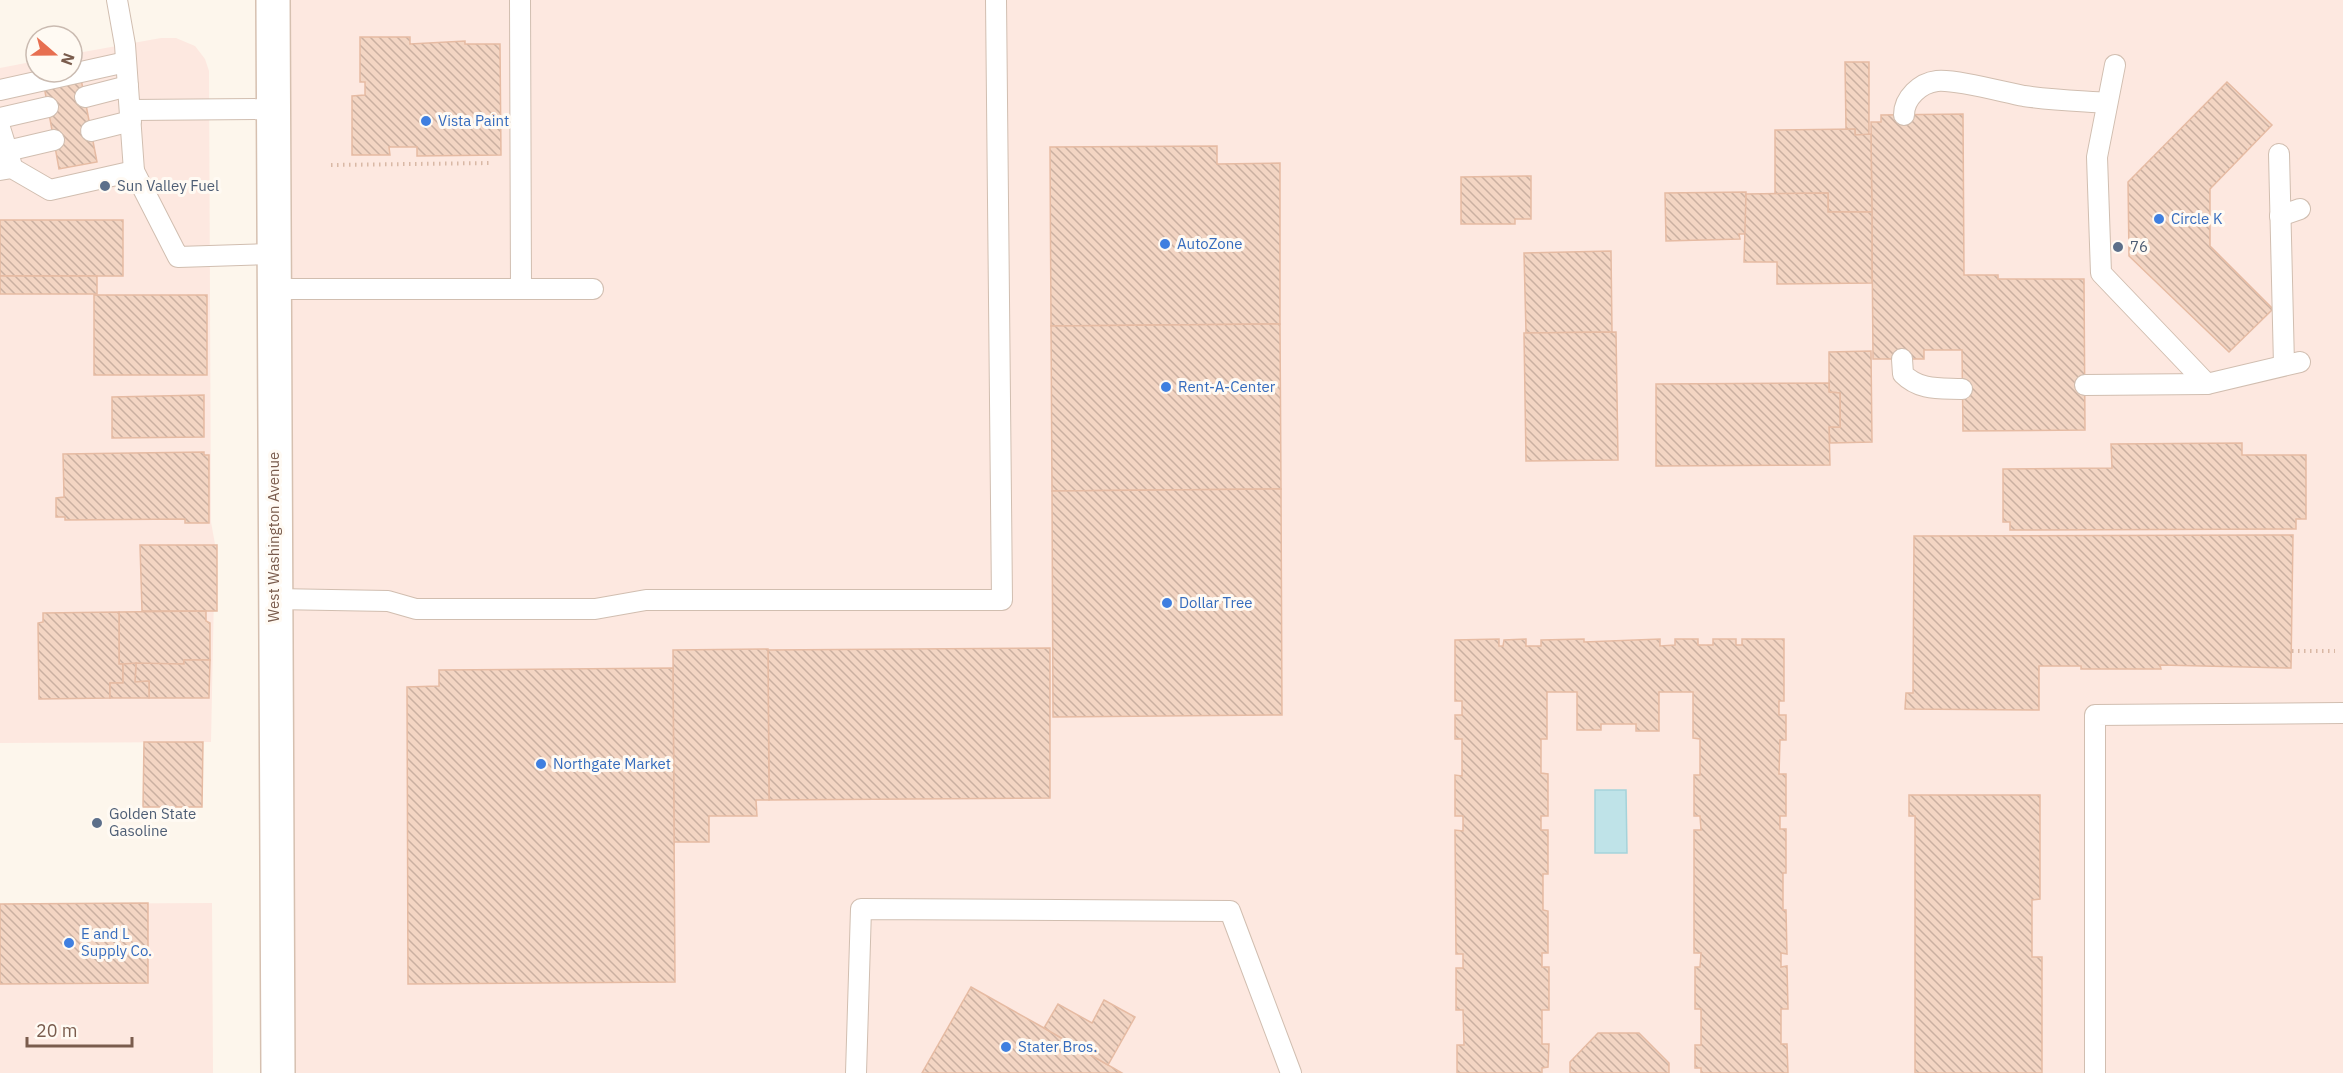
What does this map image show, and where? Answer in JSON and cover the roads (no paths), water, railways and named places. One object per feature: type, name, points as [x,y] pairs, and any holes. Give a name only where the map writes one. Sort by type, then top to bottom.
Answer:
[{"type":"main road","name":"West Washington Avenue","points":[[273,0],[278,1073]]},
{"type":"lane","points":[[117,0],[126,62],[134,171],[178,257],[273,254]]},
{"type":"lane","points":[[520,0],[521,289]]},
{"type":"lane","points":[[275,599],[388,601],[416,609],[585,609],[646,600],[1002,600],[996,0]]},
{"type":"lane","points":[[0,90],[126,62]]},
{"type":"lane","points":[[2115,65],[2097,157],[2101,273],[2207,384]]},
{"type":"lane","points":[[1905,115],[1909,98],[1926,84],[1935,81],[1949,81],[2027,96],[2107,103]]},
{"type":"lane","points":[[85,97],[128,86]]},
{"type":"lane","points":[[0,118],[48,107]]},
{"type":"lane","points":[[91,131],[130,115],[273,109]]},
{"type":"lane","points":[[0,129],[6,163],[50,190],[134,171]]},
{"type":"lane","points":[[6,163],[54,140]]},
{"type":"lane","points":[[2085,386],[2207,384],[2292,364],[2280,216],[2279,154]]},
{"type":"lane","points":[[2280,216],[2300,209]]},
{"type":"lane","points":[[273,289],[593,289]]},
{"type":"lane","points":[[1902,359],[1903,374],[1913,384],[1929,388],[1962,389]]},
{"type":"lane","points":[[2095,1073],[2095,715],[2343,713]]},
{"type":"lane","points":[[856,1073],[861,909],[873,909],[1230,911],[1291,1073]]},
{"type":"water","points":[[1595,790],[1626,790],[1627,853],[1595,853]]},
{"type":"place","name":"Vista Paint","points":[[426,121]]},
{"type":"place","name":"Sun Valley Fuel","points":[[105,186]]},
{"type":"place","name":"Circle K","points":[[2159,219]]},
{"type":"place","name":"AutoZone","points":[[1165,244]]},
{"type":"place","name":"76","points":[[2118,247]]},
{"type":"place","name":"Rent-A-Center","points":[[1166,387]]},
{"type":"place","name":"Dollar Tree","points":[[1167,603]]},
{"type":"place","name":"Northgate Market","points":[[541,764]]},
{"type":"place","name":"Golden State Gasoline","points":[[97,823]]},
{"type":"place","name":"E and L Supply Co.","points":[[69,943]]},
{"type":"place","name":"Stater Bros.","points":[[1006,1047]]}]
